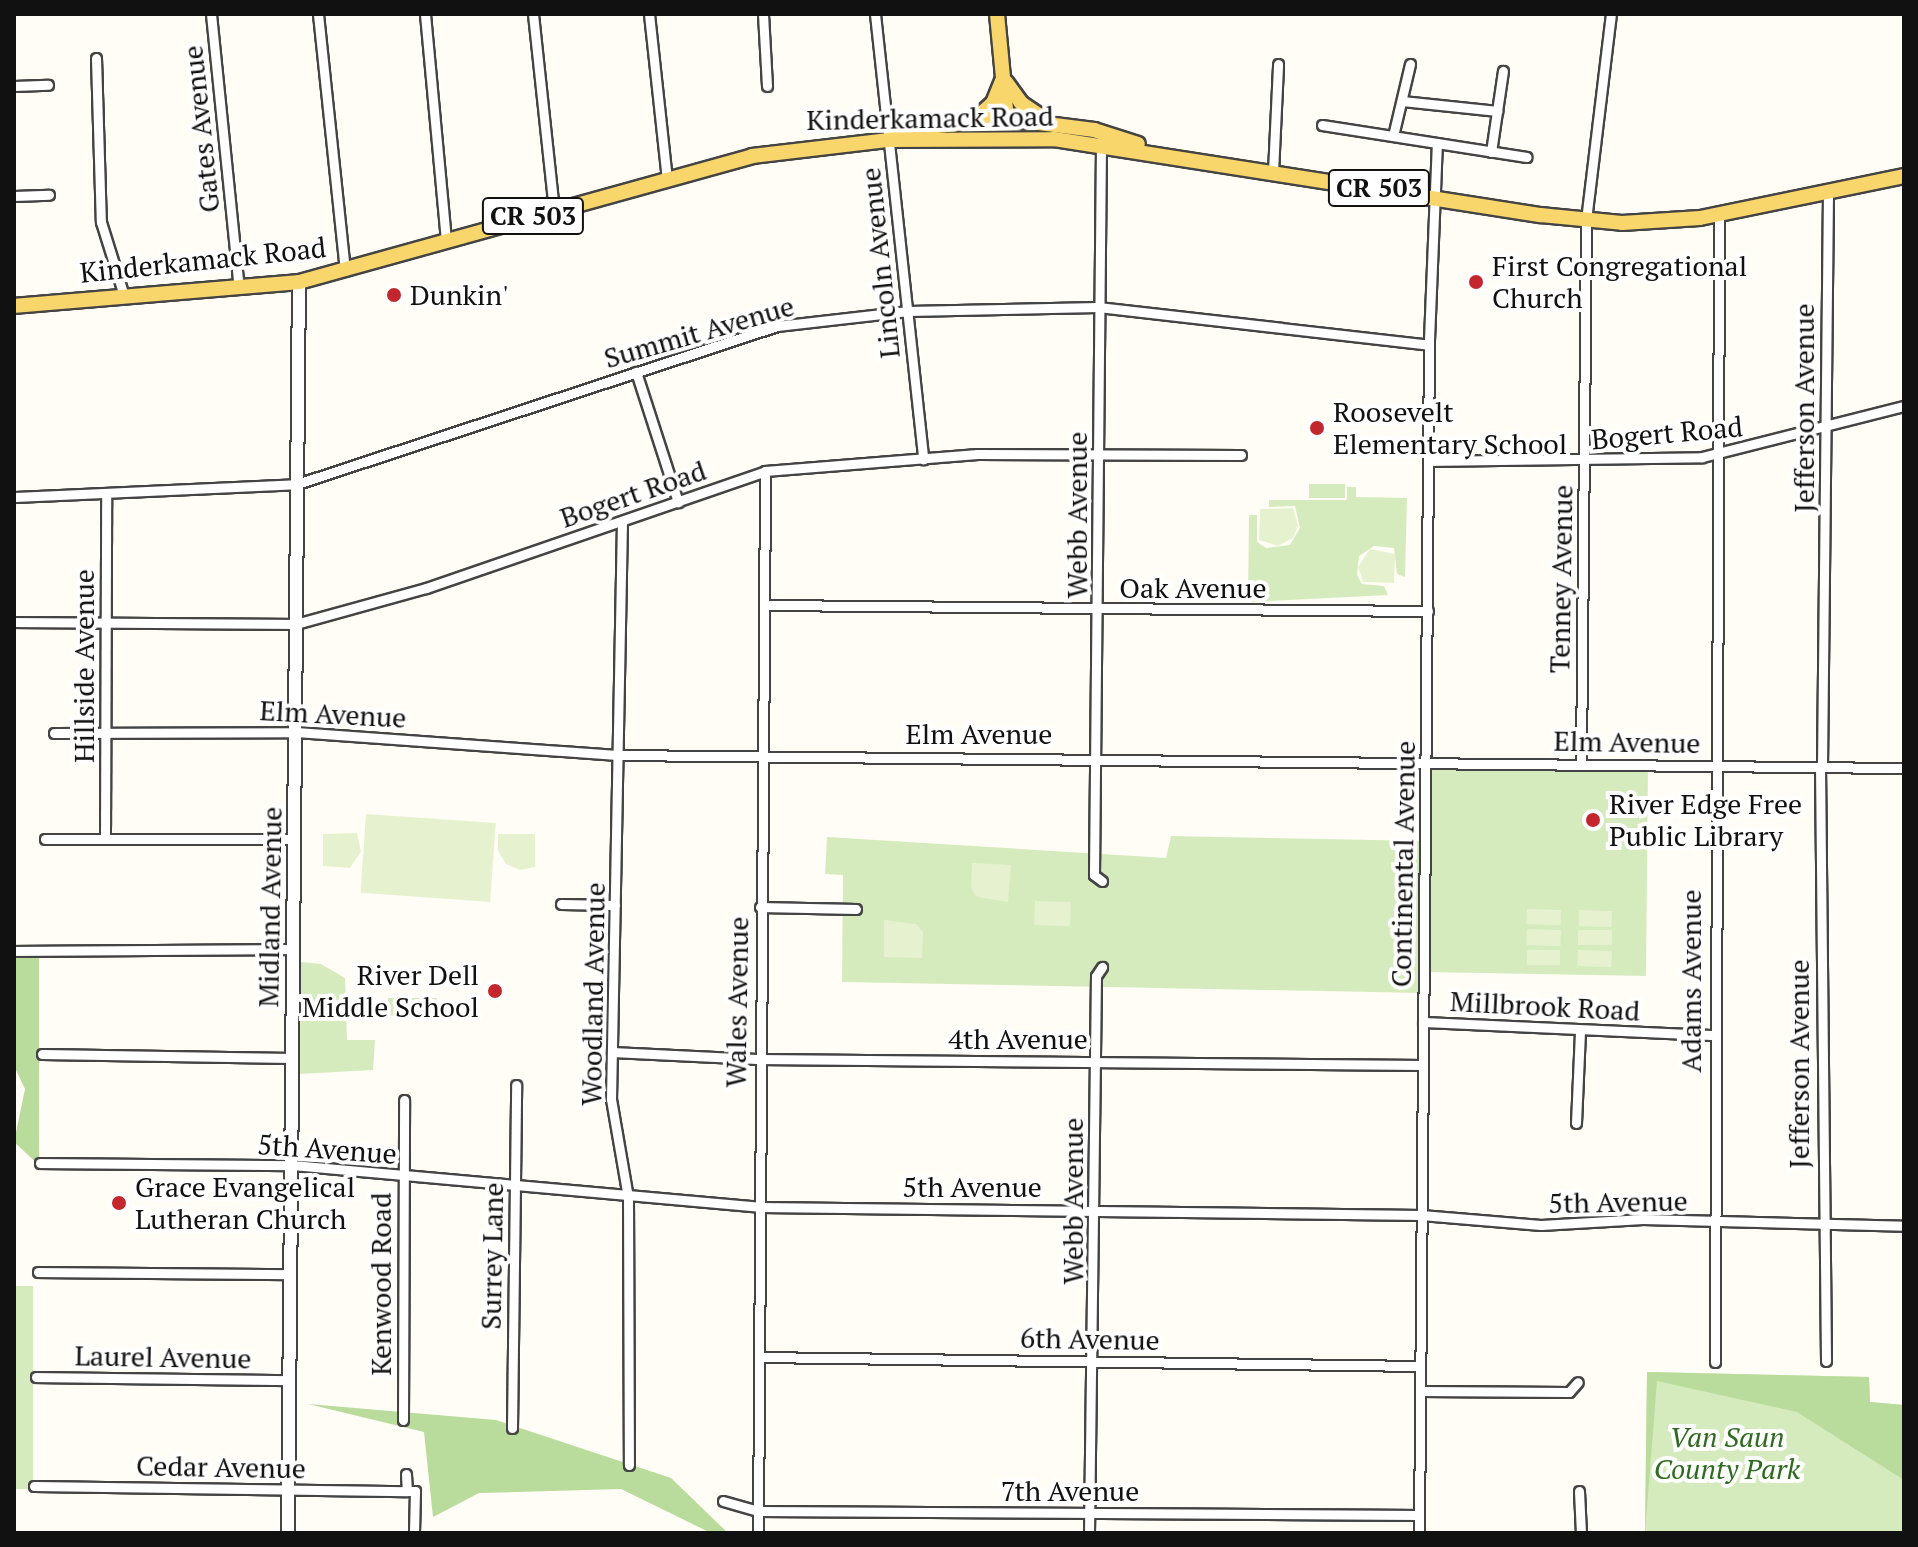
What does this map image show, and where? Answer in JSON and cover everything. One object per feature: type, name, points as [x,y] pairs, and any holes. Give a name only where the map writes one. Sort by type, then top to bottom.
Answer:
[{"type":"main road","points":[[997,14],[1007,119]]},
{"type":"main road","points":[[972,122],[993,103],[1003,76]]},
{"type":"main road","points":[[1003,76],[1021,103],[1052,123]]},
{"type":"main road","points":[[889,140],[912,130],[1007,119],[1108,133],[1162,153]]},
{"type":"main road","points":[[1084,130],[1101,145]]},
{"type":"main road","name":"Kinderkamack Road","points":[[14,306],[299,282],[667,179],[795,147],[889,140],[1026,136],[1162,153],[1586,220],[1668,223],[1828,194],[1904,176]]},
{"type":"street","name":"Gates Avenue","points":[[211,14],[239,288]]},
{"type":"street","points":[[318,14],[345,271]]},
{"type":"street","points":[[425,14],[446,241]]},
{"type":"street","points":[[533,14],[554,210]]},
{"type":"street","points":[[649,14],[667,179]]},
{"type":"street","points":[[763,14],[767,86]]},
{"type":"street","name":"Lincoln Avenue","points":[[875,14],[923,459]]},
{"type":"street","name":"Tenney Avenue","points":[[1581,763],[1586,220],[1611,14]]},
{"type":"street","points":[[96,58],[101,222],[124,296]]},
{"type":"street","points":[[1273,172],[1278,64]]},
{"type":"street","points":[[1393,136],[1410,64]]},
{"type":"street","points":[[1491,152],[1503,71]]},
{"type":"street","points":[[14,86],[48,85]]},
{"type":"street","points":[[1402,101],[1497,111]]},
{"type":"street","points":[[1322,125],[1527,157]]},
{"type":"street","name":"Continental Avenue","points":[[1419,1533],[1429,345],[1432,196],[1437,143]]},
{"type":"street","name":"Webb Avenue","points":[[1101,145],[1098,307],[1100,610],[1094,875],[1102,881]]},
{"type":"street","name":"Jefferson Avenue","points":[[1826,1361],[1821,766],[1828,194]]},
{"type":"street","points":[[14,196],[49,195]]},
{"type":"street","name":"Adams Avenue","points":[[1715,1362],[1712,1035],[1719,215]]},
{"type":"street","name":"Midland Avenue","points":[[288,1533],[299,282]]},
{"type":"street","name":"Summit Avenue","points":[[14,497],[297,484],[777,326],[908,311],[1098,307],[1429,345]]},
{"type":"street","points":[[636,372],[678,502]]},
{"type":"street","name":"Bogert Road","points":[[1429,461],[1584,463],[1717,454],[1826,429],[1904,406]]},
{"type":"street","name":"Bogert Road","points":[[14,622],[296,624],[426,588],[765,471],[923,459],[1241,455]]},
{"type":"street","name":"Wales Avenue","points":[[758,1533],[760,1207],[757,1059],[764,755],[765,471]]},
{"type":"street","name":"Hillside Avenue","points":[[105,839],[106,494]]},
{"type":"street","name":"Woodland Avenue","points":[[622,521],[611,1099],[628,1197],[629,1465]]},
{"type":"street","name":"Oak Avenue","points":[[766,605],[1428,611]]},
{"type":"street","name":"Elm Avenue","points":[[54,733],[106,729],[296,732],[617,755],[1098,756],[1904,768]]},
{"type":"street","points":[[45,839],[295,839]]},
{"type":"street","points":[[561,904],[615,905]]},
{"type":"street","points":[[760,907],[856,909]]},
{"type":"street","points":[[14,951],[294,949]]},
{"type":"street","name":"Webb Avenue","points":[[1089,1533],[1094,1360],[1096,976],[1102,967]]},
{"type":"street","name":"Millbrook Road","points":[[1423,1022],[1580,1032],[1712,1035]]},
{"type":"street","points":[[1576,1123],[1580,1032]]},
{"type":"street","name":"4th Avenue","points":[[612,1052],[757,1059],[1423,1065]]},
{"type":"street","points":[[42,1054],[291,1058]]},
{"type":"street","name":"Surrey Lane","points":[[512,1428],[516,1085]]},
{"type":"street","name":"Kenwood Road","points":[[403,1420],[404,1100]]},
{"type":"street","name":"5th Avenue","points":[[40,1163],[291,1165],[515,1188],[760,1207],[1421,1215],[1541,1225],[1643,1219],[1904,1226]]},
{"type":"street","points":[[38,1272],[291,1274]]},
{"type":"street","name":"6th Avenue","points":[[759,1357],[1420,1366]]},
{"type":"street","name":"Laurel Avenue","points":[[36,1377],[290,1380]]},
{"type":"street","points":[[1420,1391],[1569,1392],[1578,1382]]},
{"type":"street","points":[[406,1474],[407,1491],[415,1491],[414,1533]]},
{"type":"street","name":"Cedar Avenue","points":[[34,1486],[407,1491]]},
{"type":"street","points":[[1579,1491],[1581,1533]]},
{"type":"street","name":"7th Avenue","points":[[723,1501],[758,1511],[1419,1515]]},
{"type":"green space","points":[[1309,484],[1345,484],[1345,498],[1309,498]]},
{"type":"green space","points":[[1347,487],[1356,487],[1356,497],[1407,498],[1405,577],[1397,574],[1394,548],[1374,546],[1359,556],[1357,575],[1362,584],[1384,586],[1388,595],[1248,602],[1249,515],[1257,515],[1257,542],[1266,548],[1290,545],[1300,528],[1295,506],[1269,507],[1269,500],[1347,500]]},
{"type":"green space","points":[[1293,508],[1298,526],[1293,538],[1278,546],[1259,540],[1260,509]]},
{"type":"green space","points":[[1370,549],[1395,554],[1394,583],[1363,582],[1358,567]]},
{"type":"green space","points":[[1425,764],[1648,764],[1646,976],[1422,972],[1422,993],[842,982],[843,875],[825,874],[827,837],[1166,858],[1171,836],[1424,841]]},
{"type":"green space","points":[[366,814],[496,823],[490,902],[360,893]]},
{"type":"green space","points":[[357,833],[361,852],[350,868],[323,866],[323,834]]},
{"type":"green space","points":[[498,834],[535,834],[535,867],[520,870],[506,864],[498,851]]},
{"type":"green space","points":[[972,863],[1011,865],[1008,902],[977,897],[971,888]]},
{"type":"green space","points":[[1035,901],[1071,902],[1070,926],[1034,925]]},
{"type":"green space","points":[[1527,909],[1561,910],[1560,925],[1526,924]]},
{"type":"green space","points":[[1579,910],[1612,911],[1611,927],[1578,926]]},
{"type":"green space","points":[[884,920],[916,924],[923,932],[922,958],[884,957]]},
{"type":"green space","points":[[1527,929],[1561,930],[1560,946],[1526,945]]},
{"type":"green space","points":[[1578,930],[1612,930],[1612,945],[1578,945]]},
{"type":"green space","points":[[1527,950],[1560,950],[1560,965],[1527,965]]},
{"type":"green space","points":[[1578,950],[1612,951],[1611,967],[1577,966]]},
{"type":"green space","points":[[14,954],[39,957],[39,1165],[14,1142],[25,1089],[14,1066]]},
{"type":"green space","points":[[301,962],[321,964],[345,978],[347,1040],[375,1040],[373,1070],[298,1074]]},
{"type":"green space","points":[[388,998],[437,998],[437,1016],[388,1016]]},
{"type":"green space","points":[[14,1286],[33,1286],[33,1489],[14,1489]]},
{"type":"green space","name":"Van Saun County Park","points":[[1647,1372],[1869,1377],[1870,1402],[1904,1405],[1904,1533],[1645,1533]]},
{"type":"green space","points":[[1647,1372],[1869,1377],[1870,1402],[1904,1405],[1904,1480],[1797,1412],[1657,1381],[1645,1533]]},
{"type":"green space","points":[[308,1404],[496,1420],[671,1478],[728,1533],[711,1533],[621,1489],[479,1493],[433,1517],[424,1432]]},
{"type":"place","name":"First Congregational Church","points":[[1476,282]]},
{"type":"place","name":"Dunkin'","points":[[394,295]]},
{"type":"place","name":"Roosevelt Elementary School","points":[[1317,428]]},
{"type":"place","name":"River Edge Free Public Library","points":[[1593,820]]},
{"type":"place","name":"River Dell Middle School","points":[[495,991]]},
{"type":"place","name":"Grace Evangelical Lutheran Church","points":[[119,1203]]}]
